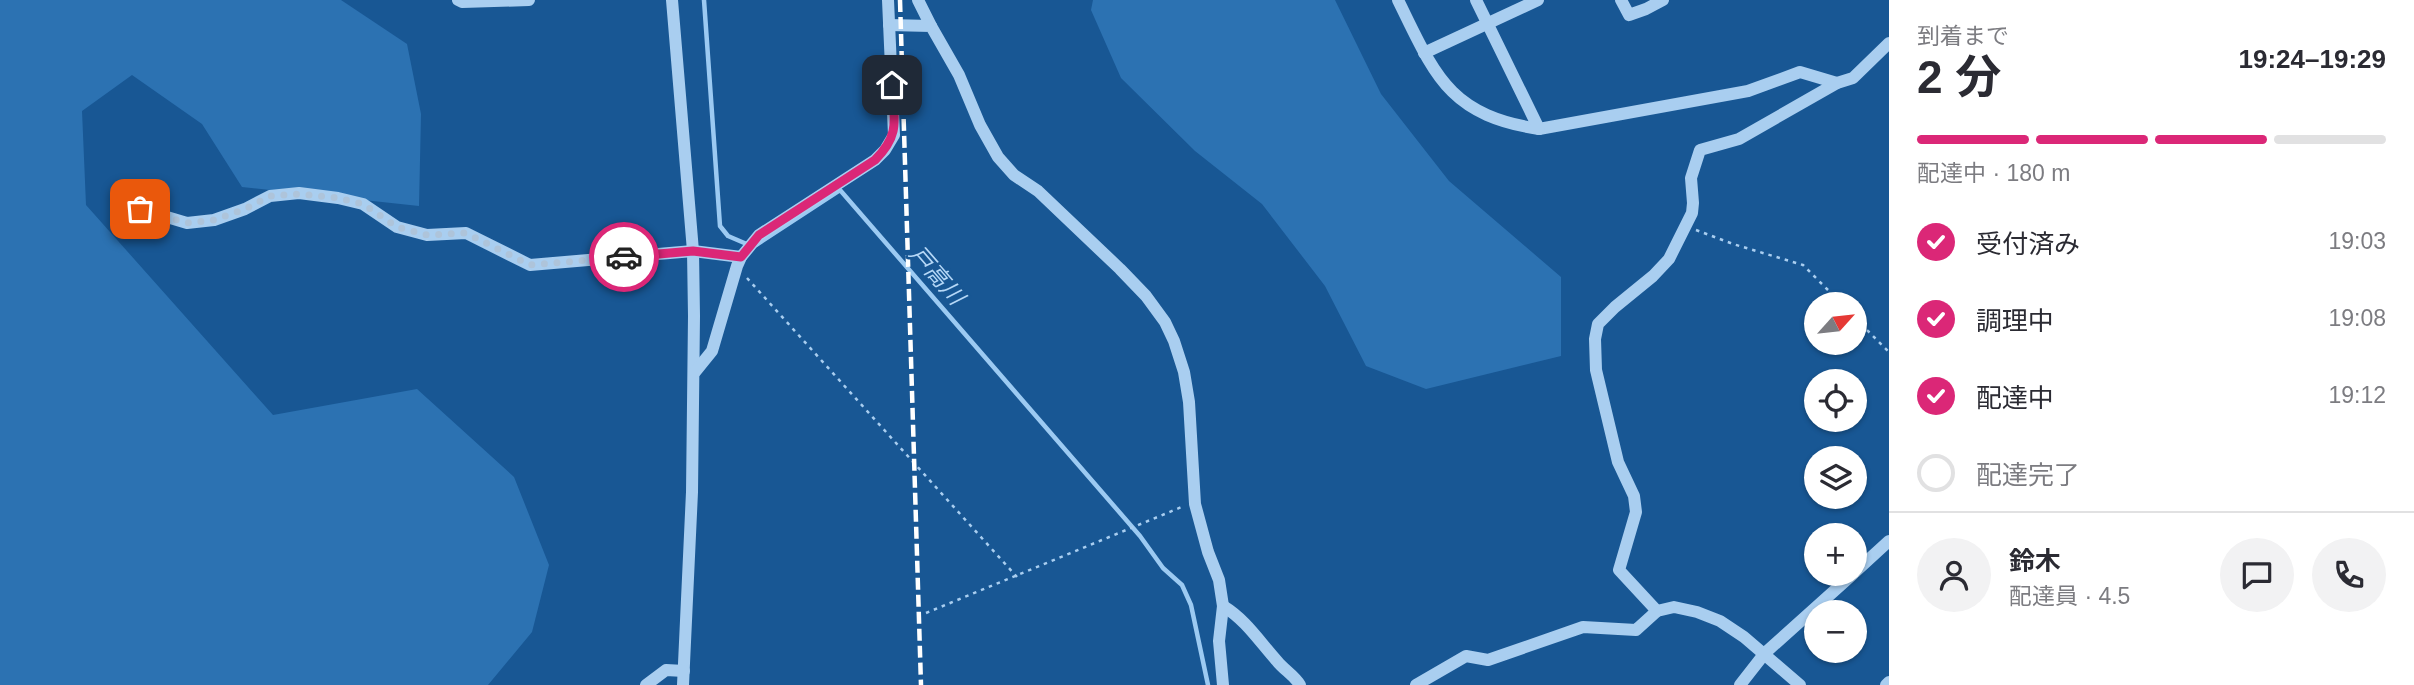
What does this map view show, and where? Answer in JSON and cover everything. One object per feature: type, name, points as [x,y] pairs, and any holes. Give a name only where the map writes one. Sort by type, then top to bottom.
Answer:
[{"type":"street","points":[[458,0],[529,0]]},
{"type":"street","points":[[672,0],[693,251],[695,372],[683,685]]},
{"type":"street","points":[[695,372],[712,351],[739,262],[759,235],[875,160],[894,135],[888,0]]},
{"type":"street","points":[[918,0],[959,75],[980,125],[998,157],[1014,175],[1038,191],[1146,296],[1165,322],[1174,341],[1184,372],[1189,402],[1195,504],[1219,580],[1223,606],[1219,641],[1223,685]]},
{"type":"street","points":[[1398,0],[1424,53],[1443,83],[1458,100],[1489,117],[1512,125],[1539,128],[1748,91],[1800,72],[1838,83]]},
{"type":"street","points":[[1476,0],[1539,128]]},
{"type":"street","points":[[1424,53],[1538,0]]},
{"type":"street","points":[[1621,0],[1629,15],[1663,0]]},
{"type":"street","points":[[888,25],[931,26]]},
{"type":"street","points":[[1657,611],[1619,570],[1636,512],[1634,496],[1618,462],[1597,370],[1595,338],[1598,324],[1669,259],[1687,226],[1693,202],[1691,178],[1700,150],[1739,139],[1838,83],[1853,78],[1889,43]]},
{"type":"street","points":[[140,209],[187,223],[214,220],[245,209],[270,196],[299,194],[363,204],[397,227],[427,235],[466,233],[530,265],[693,251],[739,262]]},
{"type":"street","points":[[1867,561],[1889,541]]},
{"type":"street","points":[[1740,685],[1765,653],[1840,586]]},
{"type":"street","points":[[1223,606],[1246,623],[1300,685]]},
{"type":"street","points":[[1416,685],[1466,656],[1488,660],[1583,627],[1636,630],[1657,611],[1674,607],[1720,621],[1765,653],[1800,685]]},
{"type":"street","points":[[646,685],[666,670],[684,671]]},
{"type":"path","points":[[1687,226],[1733,244],[1803,265],[1830,292]]},
{"type":"path","points":[[739,262],[1017,577]]},
{"type":"path","points":[[1867,330],[1889,352]]},
{"type":"path","points":[[926,614],[1180,507],[1195,504]]},
{"type":"shaded area","points":[[0,0],[341,0],[407,44],[421,114],[419,206],[242,187],[202,124],[132,75],[82,111],[86,205],[273,415],[417,389],[514,477],[549,565],[532,632],[488,685],[0,685]]},
{"type":"shaded area","points":[[1093,0],[1335,0],[1381,94],[1449,181],[1561,277],[1561,356],[1426,389],[1366,366],[1325,286],[1262,204],[1195,151],[1121,78],[1091,10]]},
{"type":"waterway","name":"戸高川","points":[[704,0],[720,226],[728,236],[749,245]]},
{"type":"waterway","name":"戸高川","points":[[756,245],[840,190],[1140,536],[1163,568],[1182,585],[1191,605],[1208,685]]},
{"type":"railway","points":[[900,0],[921,685]]},
{"type":"way so far","points":[[140,209],[187,223],[214,220],[245,209],[270,196],[299,194],[363,204],[397,227],[427,235],[466,233],[530,265],[624,257]]},
{"type":"route","points":[[624,257],[693,251],[741,257],[759,235],[875,160],[885,150],[894,135],[892,85]]}]
